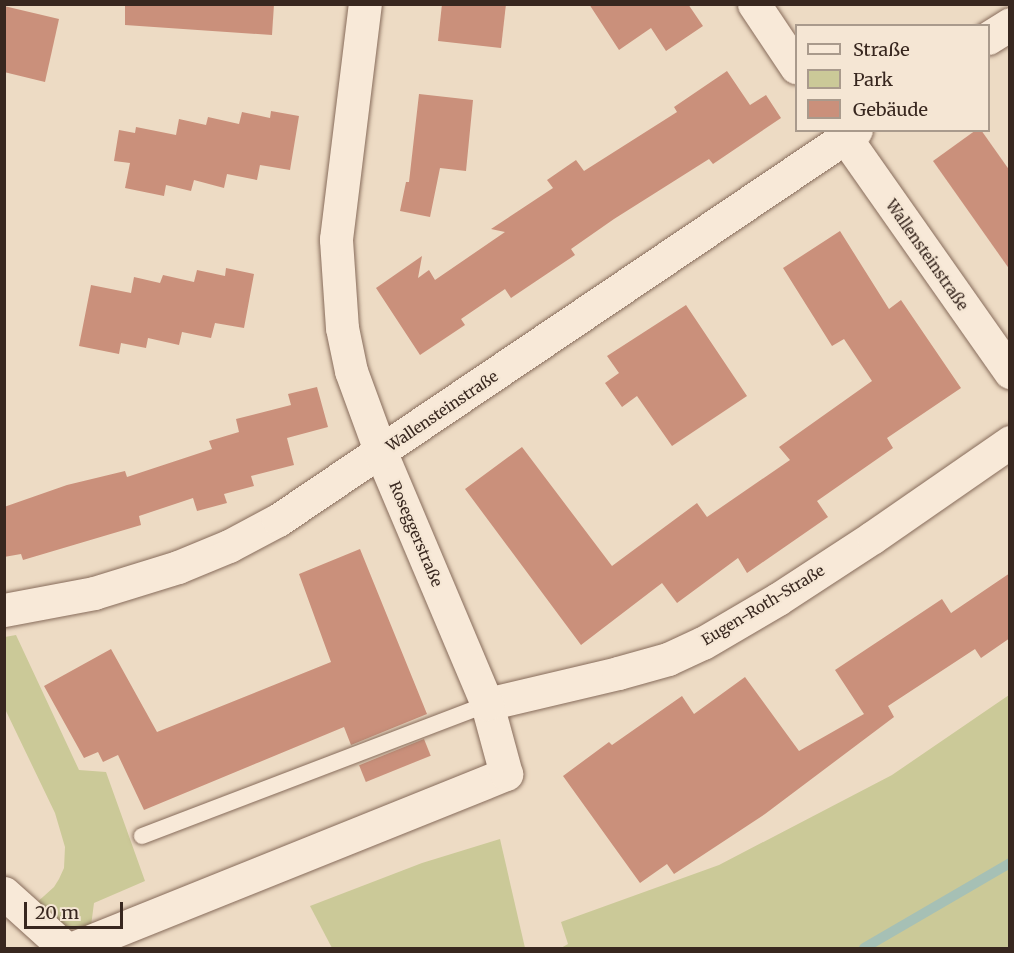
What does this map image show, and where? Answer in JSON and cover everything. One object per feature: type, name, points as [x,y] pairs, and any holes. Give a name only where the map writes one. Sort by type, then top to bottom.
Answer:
[{"type":"street","name":"Roseggerstraße","points":[[73,948],[506,774],[487,704],[381,453],[351,371],[342,328],[337,287],[336,240],[365,4]]},
{"type":"street","points":[[754,4],[795,66]]},
{"type":"street","points":[[990,37],[1010,24]]},
{"type":"street","name":"Wallensteinstraße","points":[[4,610],[94,593],[178,567],[229,546],[278,520],[381,453],[847,133],[1010,372]]},
{"type":"street","name":"Eugen-Roth-Straße","points":[[487,704],[618,673],[668,658],[703,643],[854,549],[1010,442]]},
{"type":"street","points":[[4,893],[65,948]]},
{"type":"lane","points":[[142,836],[487,704]]},
{"type":"green space","points":[[16,635],[79,770],[106,772],[145,881],[94,903],[91,926],[61,926],[34,905],[54,887],[59,879],[64,868],[65,847],[55,813],[5,709],[5,637]]},
{"type":"green space","points":[[1009,695],[1009,948],[561,948],[568,944],[561,922],[719,865],[892,775]]},
{"type":"green space","points":[[500,839],[525,948],[332,948],[310,906],[422,863]]},
{"type":"building","points":[[125,4],[274,4],[272,35],[125,25]]},
{"type":"building","points":[[442,4],[506,4],[501,48],[438,41]]},
{"type":"building","points":[[589,4],[688,4],[703,26],[666,51],[651,28],[619,50]]},
{"type":"building","points":[[4,6],[59,19],[45,82],[4,72]]},
{"type":"building","points":[[727,71],[750,105],[766,95],[781,118],[713,164],[709,159],[614,219],[571,249],[575,255],[511,298],[505,289],[461,319],[465,325],[420,355],[376,288],[422,256],[418,278],[429,270],[435,280],[505,232],[491,229],[553,188],[547,180],[576,160],[584,171],[677,112],[674,107]]},
{"type":"building","points":[[419,94],[473,100],[466,171],[440,168],[430,217],[400,211],[406,182],[409,182]]},
{"type":"building","points":[[271,111],[299,116],[290,170],[260,165],[257,180],[227,174],[224,188],[194,180],[191,191],[166,185],[164,196],[125,188],[130,163],[114,161],[119,130],[135,133],[136,127],[176,135],[179,119],[206,125],[208,117],[239,124],[242,112],[270,118]]},
{"type":"building","points":[[973,132],[982,132],[1010,171],[1010,270],[933,161]]},
{"type":"building","points":[[840,231],[889,309],[901,300],[961,388],[887,438],[893,448],[817,501],[828,517],[747,573],[738,558],[677,603],[662,583],[581,645],[465,489],[522,447],[612,566],[697,503],[707,517],[790,460],[779,447],[872,381],[844,339],[832,346],[783,268]]},
{"type":"building","points":[[226,268],[254,274],[244,328],[215,323],[211,338],[182,332],[179,345],[148,338],[146,348],[121,343],[119,354],[79,346],[91,285],[131,293],[134,277],[160,283],[163,275],[194,282],[197,270],[225,276]]},
{"type":"building","points":[[686,305],[747,396],[672,446],[637,396],[622,407],[605,383],[619,373],[607,356]]},
{"type":"building","points":[[317,387],[328,427],[287,438],[294,465],[251,476],[254,486],[224,494],[227,503],[197,511],[193,498],[139,516],[141,525],[23,560],[21,554],[4,557],[4,507],[67,485],[125,471],[127,477],[212,449],[209,441],[239,432],[236,419],[291,405],[288,394]]},
{"type":"building","points":[[360,549],[427,714],[351,745],[344,727],[144,810],[118,755],[103,762],[98,752],[84,758],[44,686],[111,649],[157,732],[331,662],[299,574]]},
{"type":"building","points":[[1010,573],[1010,638],[981,658],[975,649],[888,706],[894,717],[765,814],[674,874],[667,864],[640,883],[563,776],[609,742],[612,745],[682,696],[694,714],[745,677],[799,751],[864,714],[835,670],[942,599],[951,613]]},
{"type":"building","points":[[424,739],[431,756],[366,782],[359,765]]},
{"type":"waterway","points":[[864,948],[1010,863]]}]
